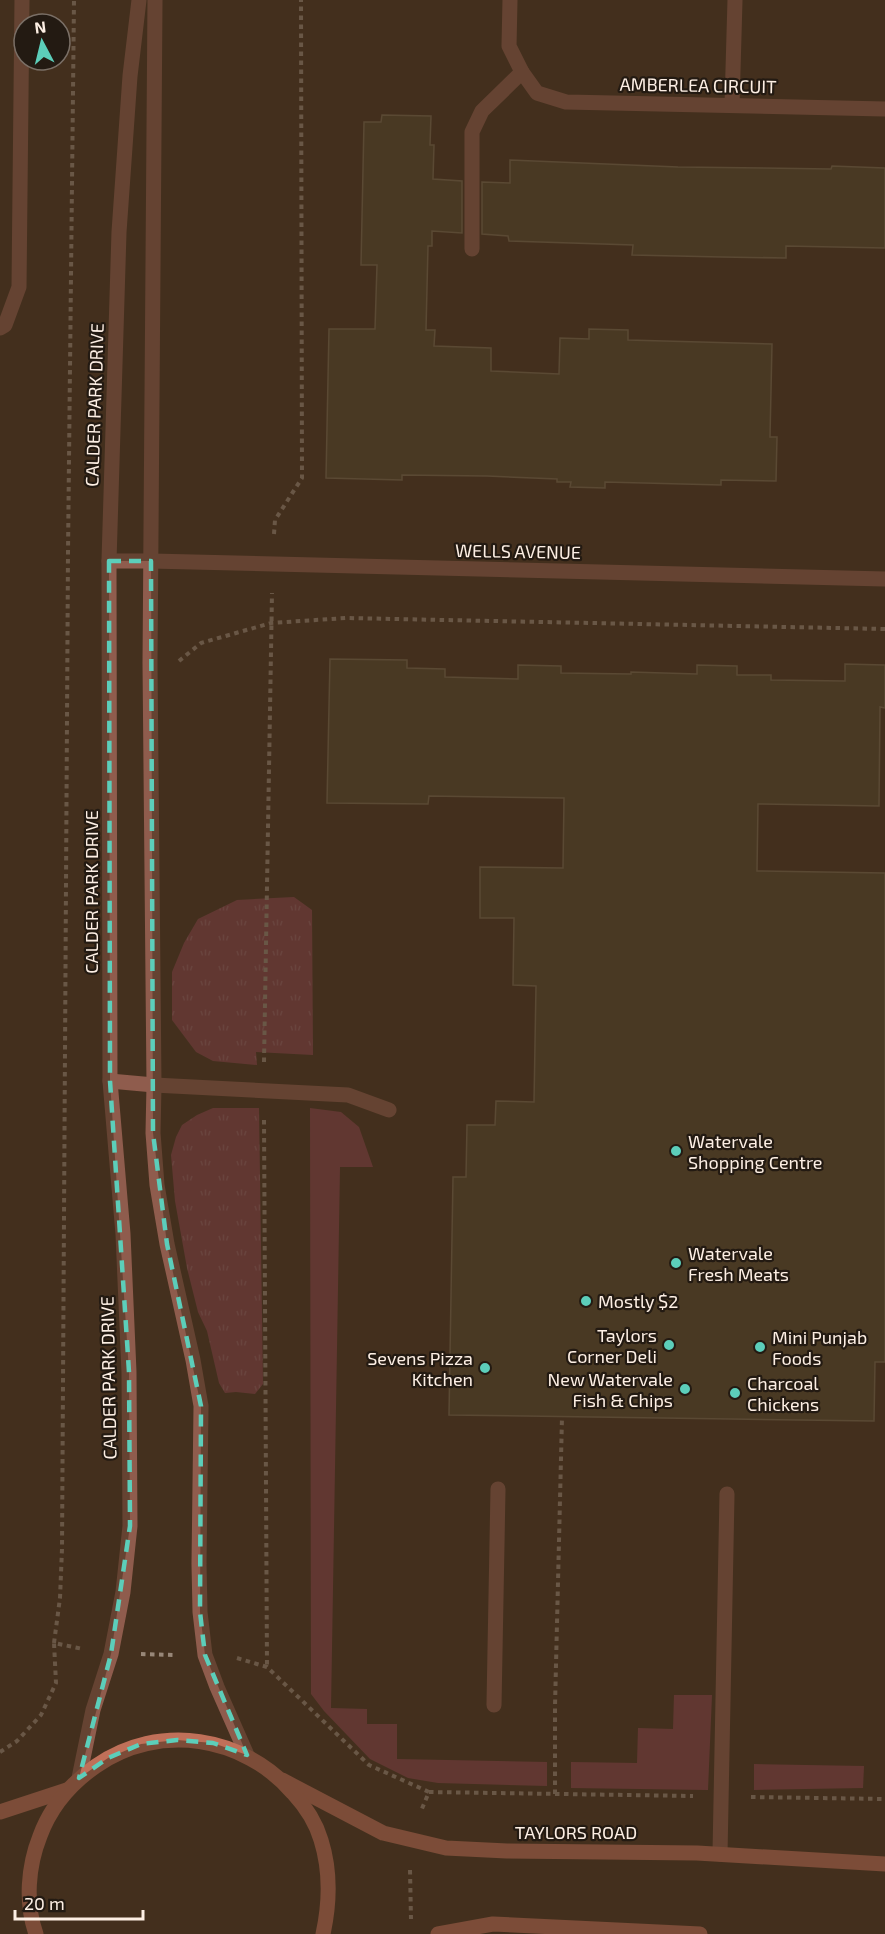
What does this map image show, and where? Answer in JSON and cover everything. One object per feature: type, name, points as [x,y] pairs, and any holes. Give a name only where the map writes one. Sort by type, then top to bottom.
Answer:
[{"type":"main road","points":[[36,1934],[29,1889],[33,1853],[46,1820],[67,1790],[79,1778],[108,1758],[141,1744],[177,1740],[213,1743],[247,1755],[282,1780],[305,1806],[321,1838],[329,1872],[329,1906],[323,1934]]},
{"type":"main road","name":"TAYLORS ROAD","points":[[282,1780],[382,1833],[446,1848],[720,1854],[885,1864]]},
{"type":"main road","points":[[0,1812],[67,1790]]},
{"type":"main road","points":[[438,1934],[493,1924],[700,1934]]},
{"type":"street","points":[[0,328],[5,325],[19,287],[22,0]]},
{"type":"street","name":"CALDER PARK DRIVE","points":[[79,1778],[93,1710],[113,1644],[123,1592],[130,1526],[128,1360],[123,1234],[110,1081],[109,561],[119,232],[130,76],[140,0]]},
{"type":"street","points":[[155,0],[150,663],[153,1133],[157,1185],[167,1244],[201,1406],[199,1564],[200,1612],[205,1655],[247,1755]]},
{"type":"street","name":"AMBERLEA CIRCUIT","points":[[510,0],[509,46],[522,72],[537,93],[566,102],[885,109]]},
{"type":"street","points":[[732,105],[735,0]]},
{"type":"street","points":[[472,249],[472,132],[482,111],[522,72]]},
{"type":"street","name":"WELLS AVENUE","points":[[109,561],[885,579]]},
{"type":"street","points":[[110,1081],[348,1095],[389,1110]]},
{"type":"street","points":[[494,1705],[498,1489]]},
{"type":"street","points":[[720,1854],[727,1494]]},
{"type":"path","points":[[54,1643],[60,1598],[62,1549],[74,0]]},
{"type":"path","points":[[267,1667],[263,1090],[272,564],[275,520],[302,478],[301,0]]},
{"type":"path","points":[[150,663],[173,663],[183,659],[201,643],[271,623],[346,618],[885,628]]},
{"type":"path","points":[[68,660],[110,661]]},
{"type":"path","points":[[555,1794],[562,1417]]},
{"type":"path","points":[[429,1792],[885,1799]]},
{"type":"highlighted area","points":[[109,561],[151,561],[153,1133],[167,1244],[201,1406],[200,1612],[205,1655],[247,1755],[213,1743],[177,1740],[141,1744],[108,1758],[79,1778],[111,1654],[130,1526],[129,1372],[110,1081]]},
{"type":"green space","points":[[294,897],[312,910],[313,1055],[256,1052],[257,1065],[213,1061],[196,1052],[172,1020],[172,972],[184,943],[198,919],[237,900]]},
{"type":"green space","points":[[213,1108],[259,1108],[263,1384],[255,1394],[225,1393],[219,1383],[207,1331],[198,1312],[187,1268],[175,1201],[171,1155],[176,1137],[182,1125]]},
{"type":"green space","points":[[310,1108],[341,1112],[359,1127],[373,1167],[340,1167],[331,1708],[367,1709],[367,1724],[397,1724],[397,1759],[547,1762],[547,1786],[438,1783],[408,1778],[370,1759],[311,1694]]},
{"type":"green space","points":[[674,1695],[712,1695],[708,1790],[571,1788],[571,1762],[637,1763],[638,1728],[673,1729]]},
{"type":"green space","points":[[754,1764],[864,1766],[863,1788],[754,1790]]},
{"type":"building","points":[[382,115],[431,116],[430,145],[434,145],[433,179],[462,181],[462,233],[432,231],[432,246],[428,246],[426,330],[435,330],[434,346],[491,348],[491,371],[559,374],[560,338],[589,339],[589,329],[628,330],[628,340],[772,344],[770,437],[777,437],[776,481],[721,480],[721,485],[605,482],[605,488],[570,487],[571,482],[557,482],[557,479],[487,476],[402,475],[402,480],[326,478],[329,329],[375,329],[377,265],[361,265],[364,122],[381,122]]},
{"type":"building","points":[[510,160],[678,167],[885,168],[885,248],[786,246],[786,258],[632,255],[633,245],[509,241],[508,236],[482,234],[482,182],[510,183]]},
{"type":"building","name":"Watervale Shopping Centre","points":[[330,659],[407,660],[407,668],[445,669],[445,677],[518,679],[518,665],[561,666],[561,673],[697,674],[697,665],[737,666],[737,675],[771,675],[771,680],[845,681],[845,664],[885,665],[885,708],[880,707],[879,806],[758,804],[757,871],[885,873],[885,1362],[875,1362],[874,1421],[449,1415],[453,1177],[466,1177],[467,1125],[495,1125],[496,1101],[534,1102],[536,986],[513,985],[514,918],[480,918],[480,867],[563,868],[564,798],[429,796],[428,804],[327,803]]},
{"type":"place","name":"Watervale Shopping Centre","points":[[676,1151]]},
{"type":"place","name":"Watervale Fresh Meats","points":[[676,1263]]},
{"type":"place","name":"Mostly $2","points":[[586,1301]]},
{"type":"place","name":"Taylors Corner Deli","points":[[669,1345]]},
{"type":"place","name":"Mini Punjab Foods","points":[[760,1347]]},
{"type":"place","name":"Sevens Pizza Kitchen","points":[[485,1368]]},
{"type":"place","name":"New Watervale Fish & Chips","points":[[685,1389]]},
{"type":"place","name":"Charcoal Chickens","points":[[735,1393]]}]
